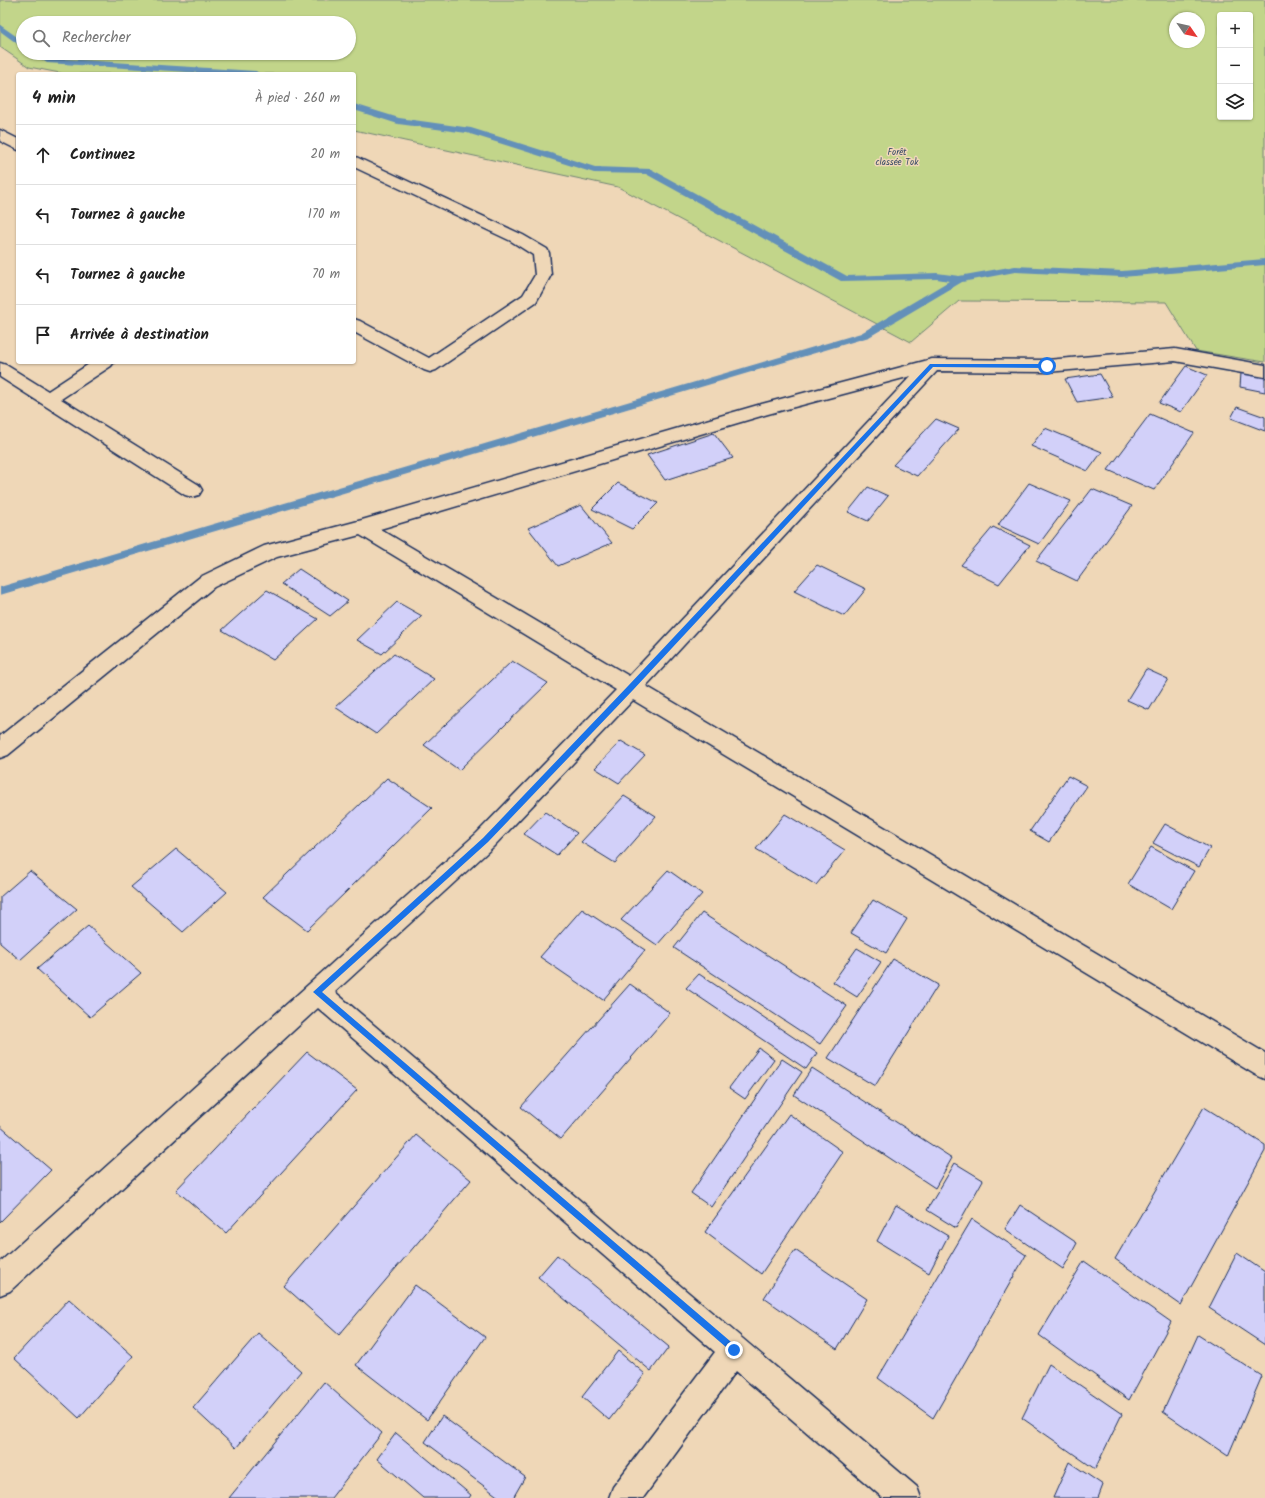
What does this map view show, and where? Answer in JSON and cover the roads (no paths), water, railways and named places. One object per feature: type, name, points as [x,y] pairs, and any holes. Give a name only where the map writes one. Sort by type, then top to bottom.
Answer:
[{"type":"street","points":[[0,135],[16,144]]},
{"type":"street","points":[[356,162],[517,238],[541,252],[542,275],[530,298],[430,366],[356,326]]},
{"type":"street","points":[[0,749],[207,582],[271,551],[362,527],[764,408],[932,366],[1047,366],[1176,355],[1265,370]]},
{"type":"street","points":[[48,399],[102,364]]},
{"type":"street","points":[[0,1281],[485,840],[631,688],[932,366]]},
{"type":"street","points":[[0,369],[192,490]]},
{"type":"street","points":[[362,527],[1265,1067]]},
{"type":"street","points":[[317,992],[906,1498]]},
{"type":"street","points":[[624,1498],[734,1350]]},
{"type":"waterway","points":[[0,27],[16,40]]},
{"type":"waterway","points":[[47,60],[226,72]]},
{"type":"waterway","points":[[356,108],[398,121],[468,130],[594,170],[648,171],[845,279],[937,276],[959,279]]},
{"type":"waterway","points":[[959,279],[1015,269],[1122,274],[1265,262]]},
{"type":"waterway","points":[[0,591],[865,335],[959,279]]},
{"type":"park label","name":"Forêt classée Tok","points":[[897,158]]}]
